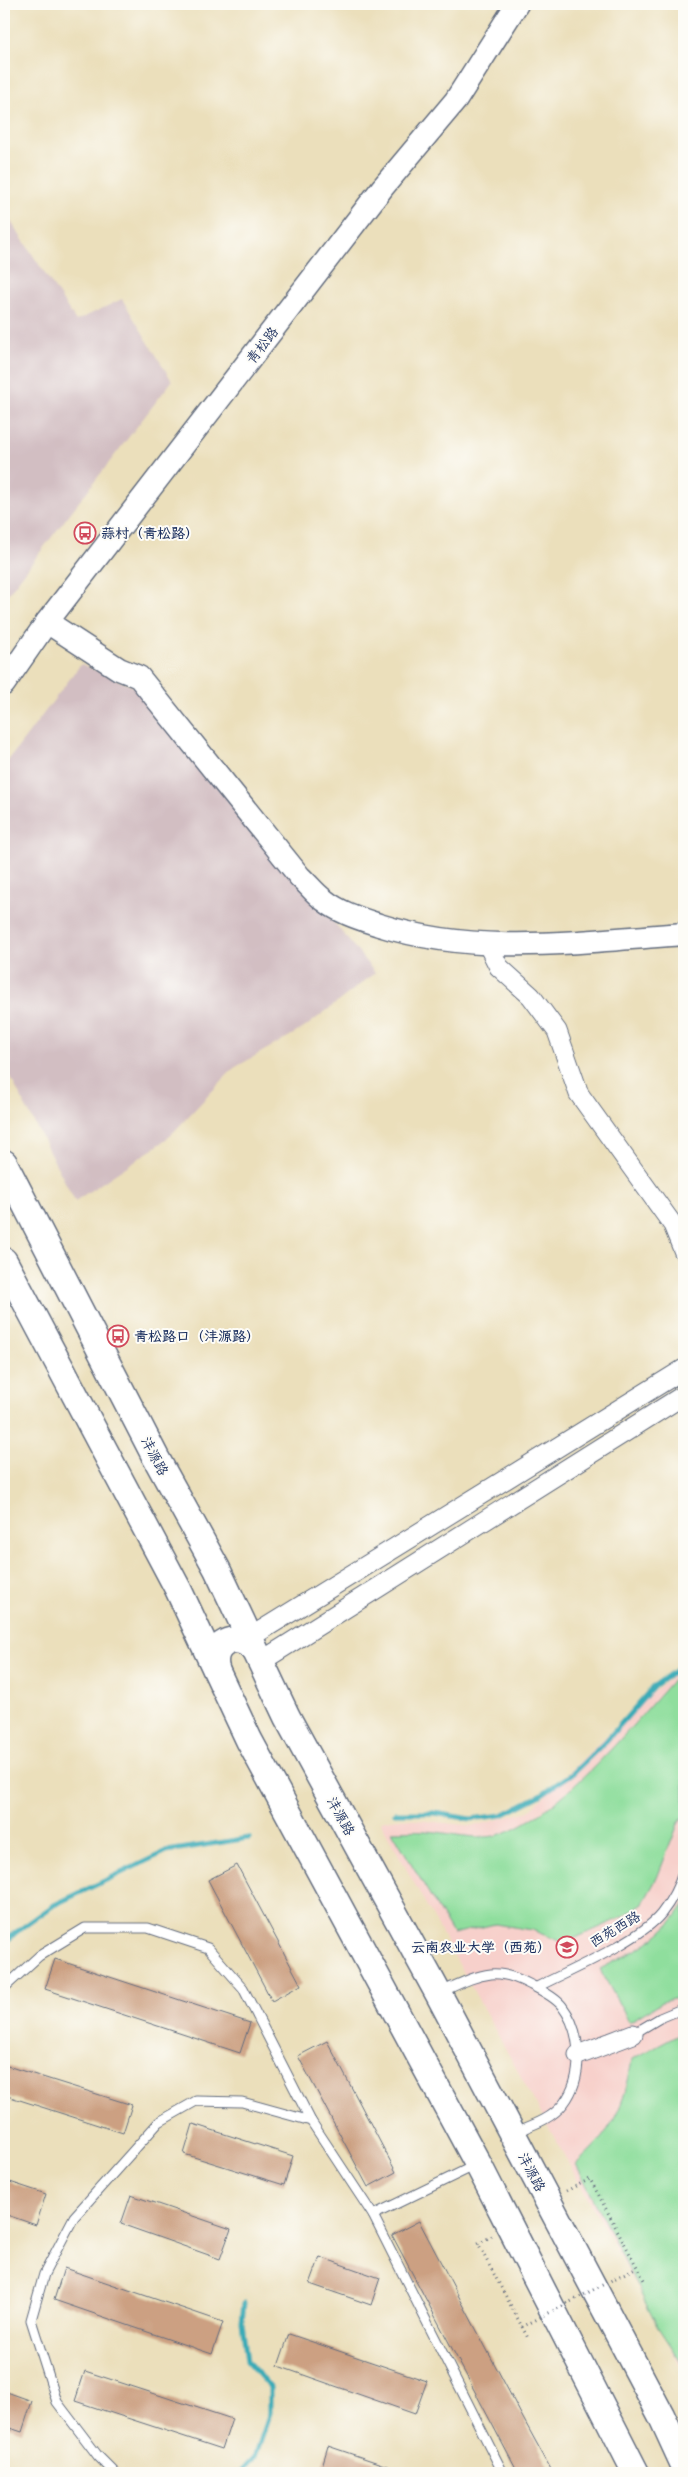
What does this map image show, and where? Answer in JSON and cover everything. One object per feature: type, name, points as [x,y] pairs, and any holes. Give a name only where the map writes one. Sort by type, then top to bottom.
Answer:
[{"type":"main road","name":"沣源路","points":[[4,1163],[156,1458],[217,1569],[287,1717],[438,1993],[661,2415],[684,2465]]},
{"type":"main road","points":[[4,1261],[178,1589],[249,1740],[478,2164],[636,2473]]},
{"type":"main road","points":[[178,1589],[187,1597],[206,1597],[218,1582],[217,1569]]},
{"type":"main road","points":[[216,1669],[215,1657],[220,1646],[225,1642],[232,1640],[244,1641],[255,1649]]},
{"type":"street","name":"青松路","points":[[4,684],[47,622],[383,187],[456,100],[517,4]]},
{"type":"street","points":[[47,622],[119,669],[139,677],[300,877],[325,901],[358,918],[411,935],[488,945],[511,946],[684,934]]},
{"type":"street","points":[[488,945],[499,967],[531,996],[556,1031],[579,1094],[673,1225],[684,1252]]},
{"type":"street","points":[[255,1649],[684,1369]]},
{"type":"street","points":[[255,1649],[684,1395]]},
{"type":"street","points":[[578,2055],[634,2034]]},
{"type":"lane","name":"西苑西路","points":[[537,1987],[642,1931],[661,1914],[677,1890],[684,1870]]},
{"type":"lane","points":[[4,1988],[39,1956],[85,1928],[148,1928],[208,1948],[243,1988],[312,2121],[372,2215],[503,2473]]},
{"type":"lane","points":[[438,1993],[476,1977],[493,1974],[519,1978],[537,1987],[562,2005],[573,2026],[578,2055],[576,2076],[565,2102],[551,2117],[512,2134]]},
{"type":"lane","points":[[634,2034],[660,2018],[684,2008]]},
{"type":"lane","points":[[115,2473],[98,2456],[57,2402],[31,2320],[44,2274],[74,2217],[159,2122],[196,2101],[242,2102],[312,2121]]},
{"type":"lane","points":[[372,2215],[478,2164]]},
{"type":"path","points":[[590,2179],[644,2280]]},
{"type":"path","points":[[478,2244],[529,2340]]},
{"type":"path","points":[[522,2327],[637,2267]]},
{"type":"shaded area","points":[[4,211],[76,321],[122,299],[172,381],[4,599]]},
{"type":"shaded area","points":[[81,664],[148,693],[375,973],[304,1028],[234,1068],[166,1140],[75,1201],[4,1065],[4,766]]},
{"type":"shaded area","name":"云南农业大学（西苑）","points":[[684,1666],[684,2373],[380,1821],[398,1818],[474,1826],[529,1811],[642,1701]]},
{"type":"green space","points":[[681,1671],[684,1678],[684,1816],[678,1824],[657,1878],[643,1903],[619,1919],[564,1943],[532,1930],[495,1924],[453,1934],[392,1831],[422,1831],[472,1837],[490,1837],[523,1824],[548,1808],[597,1764]]},
{"type":"green space","points":[[684,1904],[684,1996],[662,2002],[629,2022],[600,1969],[658,1935],[668,1926]]},
{"type":"green space","points":[[684,2031],[684,2367],[657,2326],[576,2164],[599,2141],[615,2118],[621,2105],[632,2059]]},
{"type":"building","points":[[237,1865],[301,1985],[272,2001],[208,1880]]},
{"type":"building","points":[[55,1959],[250,2023],[240,2053],[45,1989]]},
{"type":"building","points":[[327,2041],[396,2172],[368,2187],[298,2056]]},
{"type":"building","points":[[4,2065],[132,2105],[123,2133],[4,2095]]},
{"type":"building","points":[[193,2124],[293,2156],[284,2185],[184,2154]]},
{"type":"building","points":[[4,2180],[46,2194],[36,2225],[4,2214]]},
{"type":"building","points":[[131,2195],[231,2229],[220,2259],[121,2224]]},
{"type":"building","points":[[419,2221],[553,2473],[518,2473],[392,2235]]},
{"type":"building","points":[[320,2257],[380,2278],[371,2305],[310,2284]]},
{"type":"building","points":[[64,2268],[223,2322],[212,2354],[54,2300]]},
{"type":"building","points":[[289,2334],[427,2381],[415,2414],[278,2366]]},
{"type":"building","points":[[85,2371],[232,2419],[222,2449],[75,2401]]},
{"type":"building","points":[[4,2391],[32,2401],[22,2432],[4,2426]]},
{"type":"building","points":[[328,2446],[402,2471],[401,2473],[320,2473]]},
{"type":"waterway","points":[[395,1813],[434,1813],[471,1819],[502,1815],[539,1796],[573,1773],[606,1741],[654,1686],[684,1664]]},
{"type":"waterway","points":[[4,1944],[15,1933],[54,1905],[167,1851],[249,1838]]},
{"type":"waterway","points":[[240,2473],[255,2457],[270,2413],[270,2387],[247,2361],[242,2322],[244,2303]]},
{"type":"place","name":"蒜村（青松路）","points":[[85,533]]},
{"type":"place","name":"青松路口（沣源路）","points":[[118,1336]]},
{"type":"place","name":"云南农业大学（西苑）","points":[[567,1947]]}]
